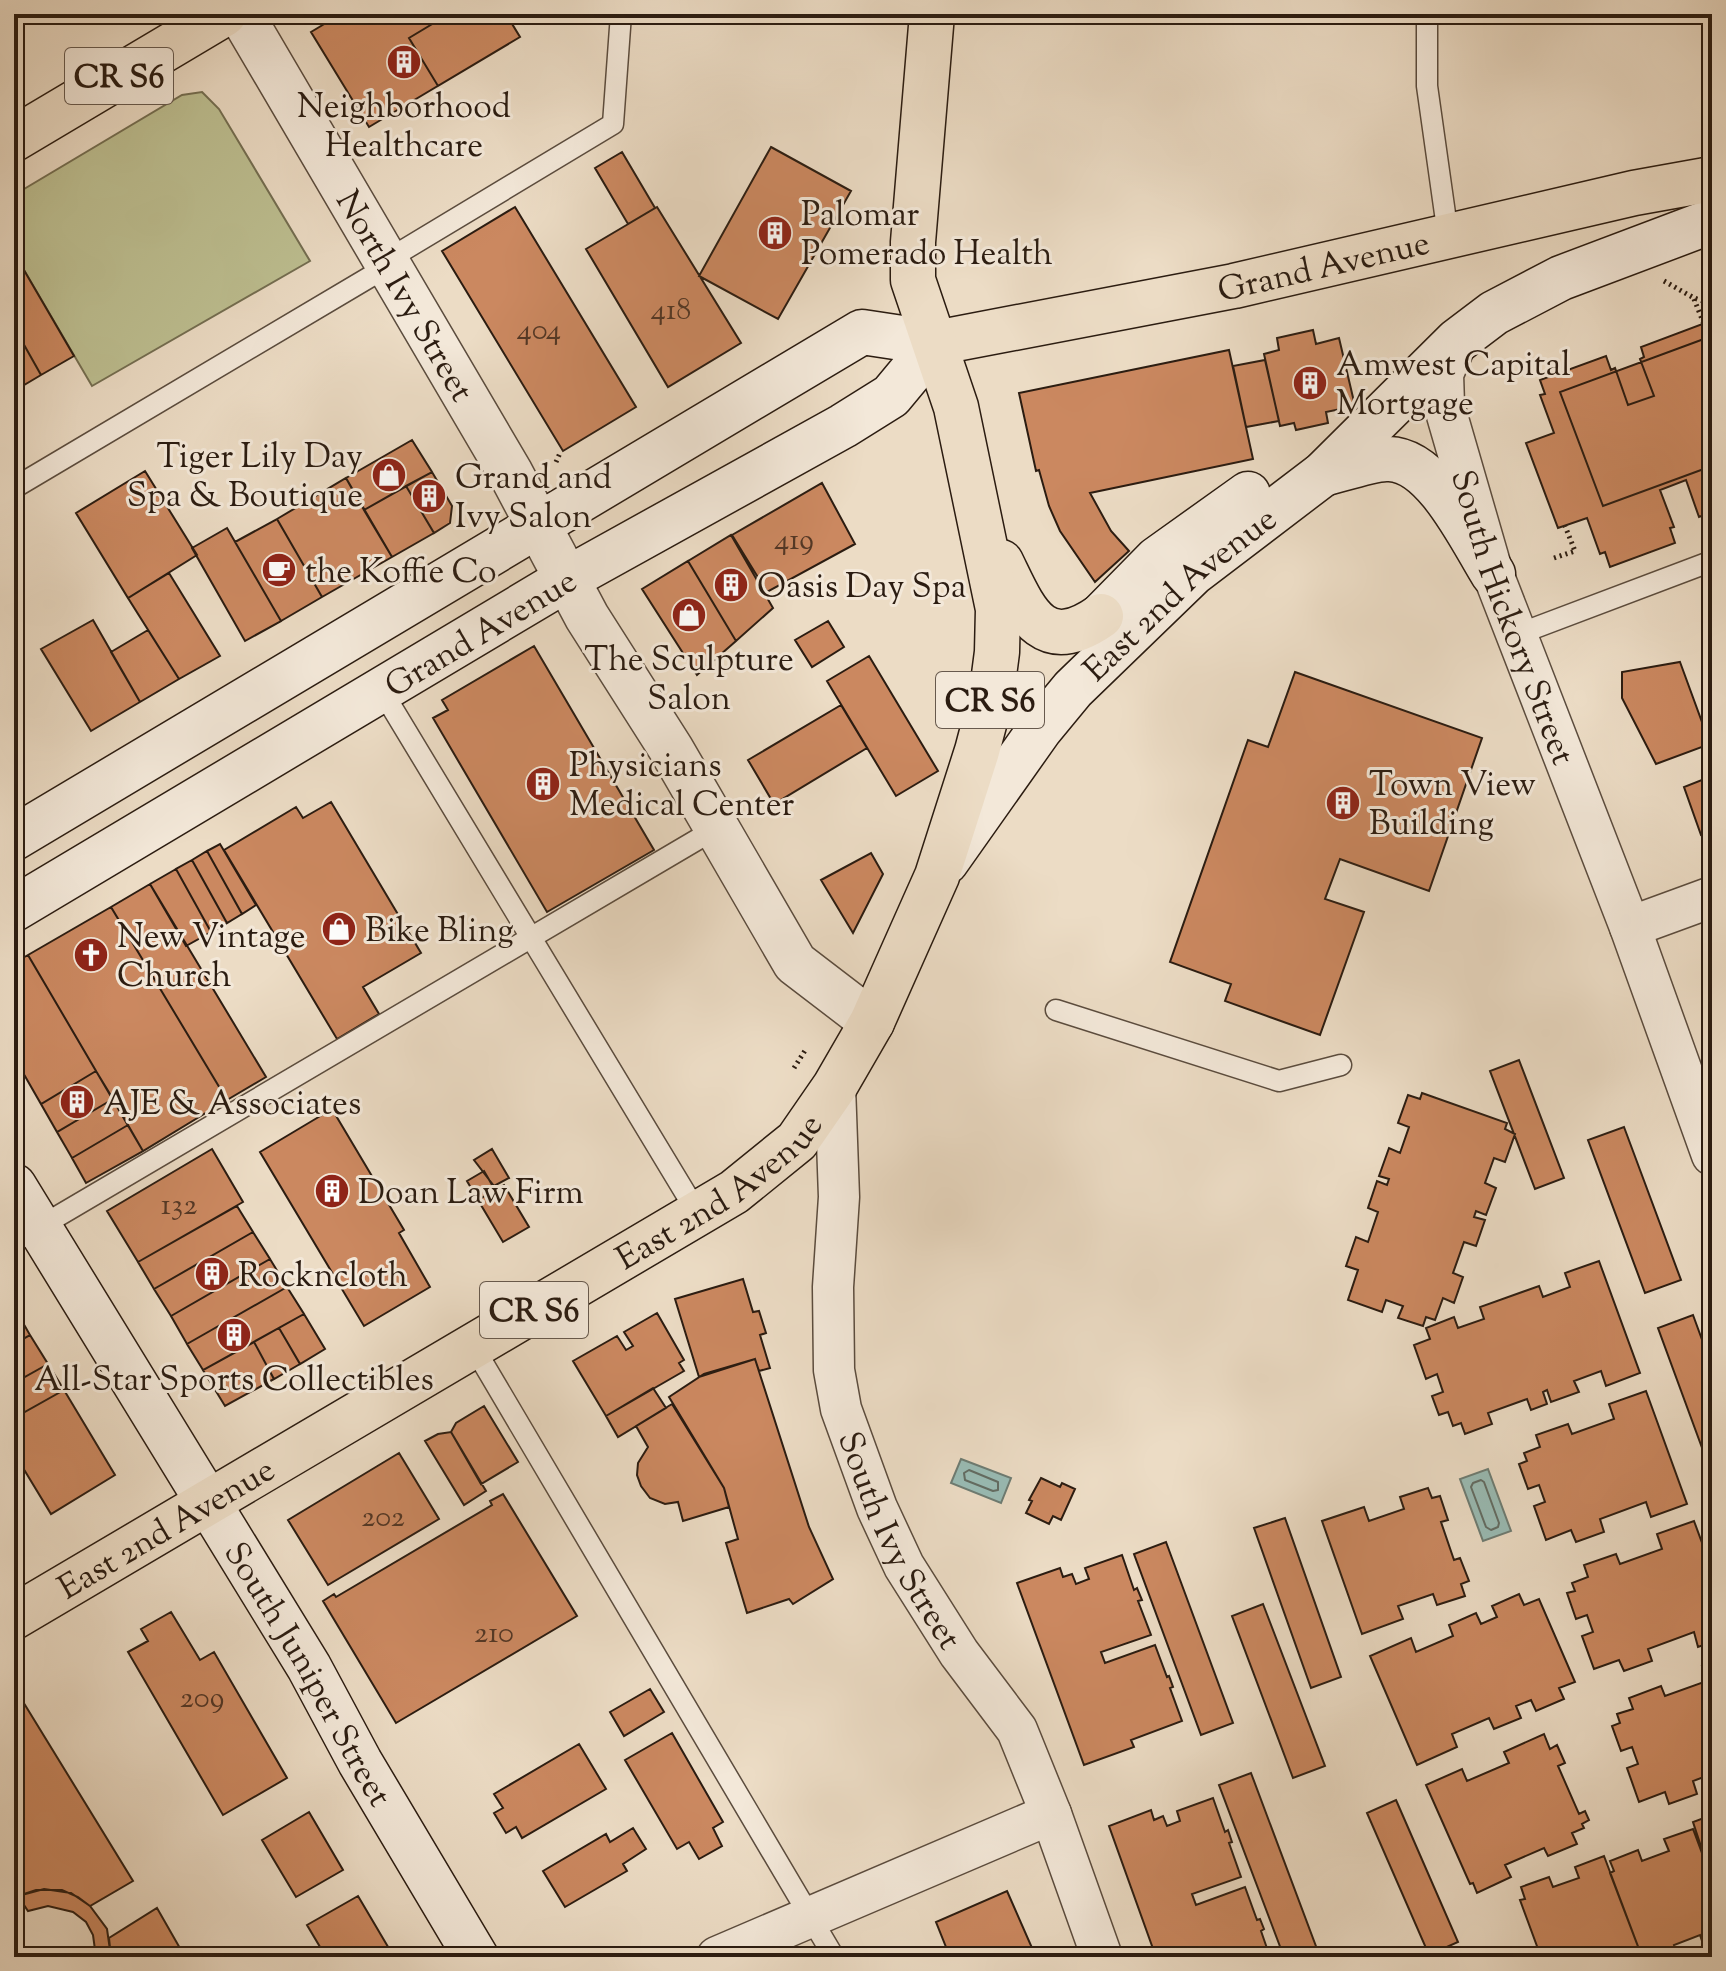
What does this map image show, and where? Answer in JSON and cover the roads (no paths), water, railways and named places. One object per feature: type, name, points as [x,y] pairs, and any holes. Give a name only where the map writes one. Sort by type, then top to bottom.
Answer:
[{"type":"main road","name":"CR S6","points":[[14,139],[224,14]]},
{"type":"main road","name":"North Ivy Street","points":[[241,14],[388,262],[567,579]]},
{"type":"main road","name":"CR S6","points":[[932,14],[913,242],[913,280],[935,343]]},
{"type":"main road","name":"Grand Avenue","points":[[14,838],[862,332],[935,343],[1234,286],[1634,193],[1712,179]]},
{"type":"main road","points":[[1457,341],[1494,313],[1561,278],[1712,221]]},
{"type":"main road","name":"East 2nd Avenue","points":[[937,876],[1040,729],[1073,689],[1193,573],[1323,474],[1457,341]]},
{"type":"main road","name":"Grand Avenue","points":[[14,909],[567,579],[843,426],[891,396],[935,343]]},
{"type":"main road","name":"East 2nd Avenue","points":[[14,1617],[698,1214],[734,1192],[797,1141],[835,1086],[872,1022],[937,876],[991,698],[998,609],[956,407],[935,343]]},
{"type":"main road","points":[[1323,474],[1390,459],[1419,468],[1437,484],[1493,574]]},
{"type":"main road","name":"East 2nd Avenue","points":[[980,519],[1026,612],[1037,624],[1071,632],[1101,616],[1157,559],[1263,484]]},
{"type":"main road","points":[[567,579],[587,617],[671,749],[795,963],[872,1022]]},
{"type":"main road","name":"South Juniper Street","points":[[14,1186],[27,1235],[207,1502],[309,1667],[360,1762],[476,1957]]},
{"type":"street","name":"South Hickory Street","points":[[1457,341],[1443,374],[1444,405],[1493,574],[1630,927],[1712,1155]]},
{"type":"street","points":[[1630,927],[1712,897]]},
{"type":"street","name":"South Ivy Street","points":[[835,1086],[839,1197],[833,1287],[834,1370],[841,1409],[877,1508],[904,1566],[959,1653],[1017,1730],[1102,1957]]},
{"type":"street","points":[[717,1957],[1051,1814]]},
{"type":"lane","points":[[14,488],[613,124],[621,14]]},
{"type":"lane","points":[[1427,14],[1427,86],[1448,235]]},
{"type":"lane","points":[[1516,635],[1712,561]]},
{"type":"lane","points":[[382,691],[698,1214]]},
{"type":"lane","points":[[27,1235],[717,828]]},
{"type":"lane","points":[[1056,1010],[1279,1081],[1341,1065]]},
{"type":"lane","points":[[473,1346],[834,1957]]},
{"type":"water","points":[[961,1459],[1011,1478],[1001,1503],[951,1483]]},
{"type":"water","points":[[1488,1469],[1511,1531],[1483,1541],[1460,1479]]},
{"type":"place","name":"Neighborhood Healthcare","points":[[404,62]]},
{"type":"place","name":"Palomar Pomerado Health","points":[[775,233]]},
{"type":"place","name":"Amwest Capital Mortgage","points":[[1310,383]]},
{"type":"place","name":"Tiger Lily Day Spa & Boutique","points":[[389,475]]},
{"type":"place","name":"Grand and Ivy Salon","points":[[429,496]]},
{"type":"place","name":"the Koffie Co","points":[[279,570]]},
{"type":"place","name":"Oasis Day Spa","points":[[731,585]]},
{"type":"place","name":"The Sculpture Salon","points":[[689,615]]},
{"type":"place","name":"Physicians Medical Center","points":[[543,784]]},
{"type":"place","name":"Town View Building","points":[[1343,803]]},
{"type":"place","name":"Bike Bling","points":[[339,929]]},
{"type":"place","name":"New Vintage Church","points":[[91,955]]},
{"type":"place","name":"AJE & Associates","points":[[77,1102]]},
{"type":"place","name":"Doan Law Firm","points":[[332,1191]]},
{"type":"place","name":"Rockncloth","points":[[212,1274]]},
{"type":"place","name":"All-Star Sports Collectibles","points":[[234,1335]]}]
